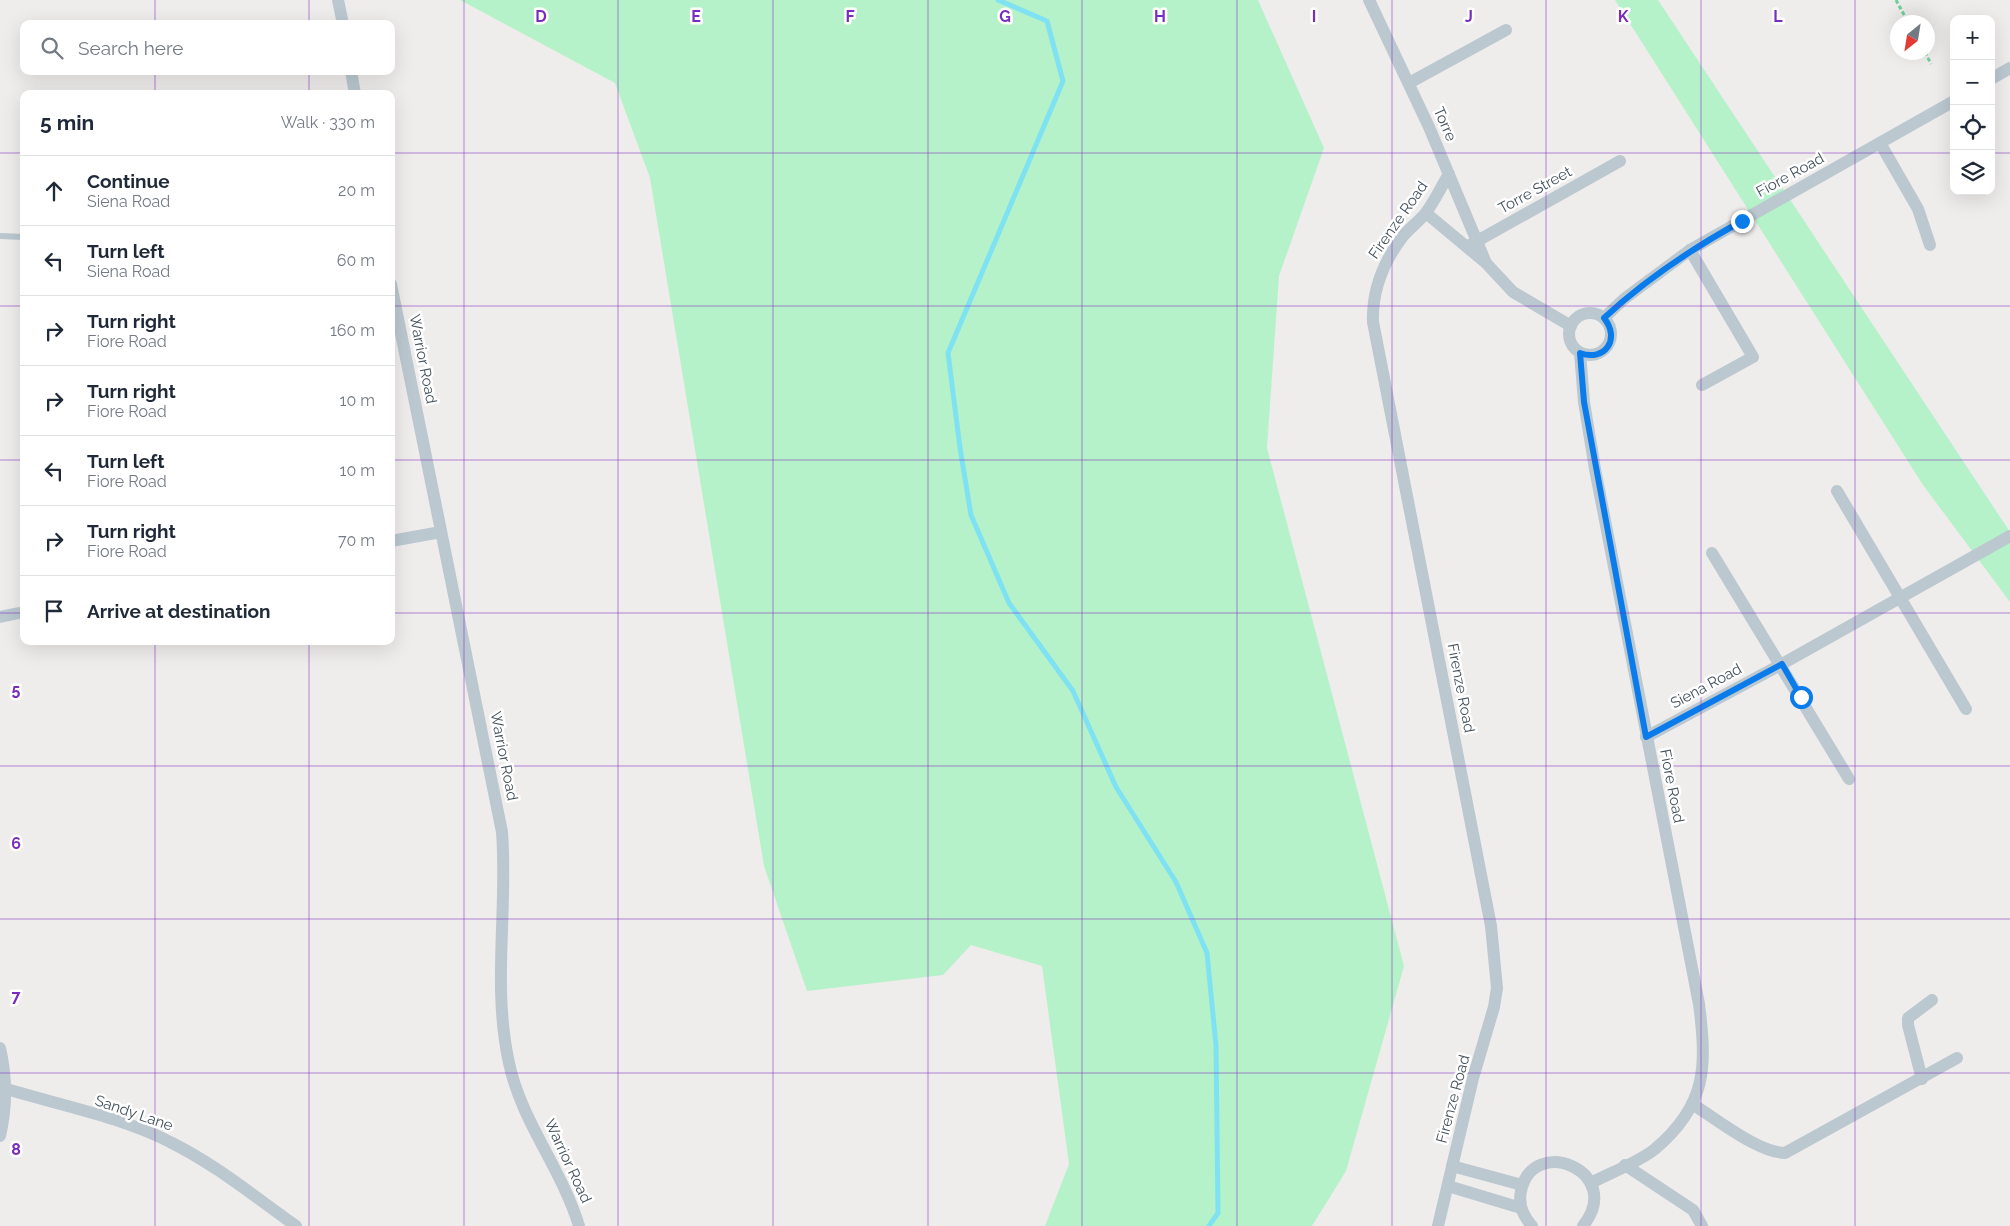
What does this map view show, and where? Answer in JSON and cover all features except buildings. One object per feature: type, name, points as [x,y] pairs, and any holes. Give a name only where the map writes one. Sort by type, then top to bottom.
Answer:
[{"type":"street","points":[[338,0],[342,20]]},
{"type":"street","name":"Torre","points":[[1369,0],[1409,83],[1486,263]]},
{"type":"street","points":[[1409,83],[1506,30]]},
{"type":"street","points":[[1995,77],[2010,68]]},
{"type":"street","points":[[352,75],[355,90]]},
{"type":"street","name":"Fiore Road","points":[[1604,318],[1624,299],[1690,250],[1950,103]]},
{"type":"street","points":[[1880,143],[1918,209],[1930,245]]},
{"type":"street","name":"Torre Street","points":[[1466,247],[1620,161]]},
{"type":"street","name":"Firenze Road","points":[[1438,1226],[1473,1078],[1494,1007],[1497,988],[1494,945],[1373,322],[1372,305],[1380,275],[1392,254],[1403,236],[1426,213],[1449,174]]},
{"type":"street","name":"Torre","points":[[1426,213],[1486,263],[1523,299],[1571,326]]},
{"type":"street","points":[[1690,250],[1753,357],[1702,385]]},
{"type":"street","name":"Warrior Road","points":[[395,304],[502,832],[504,857],[500,982],[503,1028],[509,1064],[519,1094],[559,1175],[579,1226]]},
{"type":"street","points":[[1571,326],[1579,316],[1592,313],[1604,318],[1610,325],[1612,334],[1605,350],[1597,355],[1588,356],[1580,353]]},
{"type":"street","name":"Fiore Road","points":[[1571,326],[1570,338],[1575,349],[1580,353],[1589,431],[1701,1019],[1704,1068],[1699,1089],[1692,1104],[1654,1150],[1591,1183]]},
{"type":"street","points":[[1837,491],[1966,709]]},
{"type":"street","points":[[395,540],[441,532]]},
{"type":"street","name":"Siena Road","points":[[1646,737],[1782,664],[2010,536]]},
{"type":"street","points":[[1712,553],[1782,664],[1850,779]]},
{"type":"street","points":[[0,617],[20,613]]},
{"type":"street","points":[[1922,1079],[1908,1018],[1932,1000]]},
{"type":"street","points":[[0,1048],[4,1117],[0,1136]]},
{"type":"street","points":[[1692,1104],[1760,1146],[1773,1152],[1785,1153],[1957,1058]]},
{"type":"street","name":"Sandy Lane","points":[[3,1088],[139,1128],[170,1141],[217,1168],[296,1226]]},
{"type":"street","points":[[1532,1226],[1521,1208],[1522,1185],[1538,1167],[1556,1162],[1574,1166],[1584,1173],[1591,1183],[1594,1206],[1583,1226]]},
{"type":"street","points":[[1625,1165],[1693,1210],[1702,1226]]},
{"type":"street","points":[[1452,1166],[1522,1185]]},
{"type":"street","points":[[1448,1186],[1521,1208]]},
{"type":"lane","points":[[0,236],[20,237]]},
{"type":"path","points":[[1896,0],[1904,15]]},
{"type":"path","points":[[1929,60],[1931,64]]},
{"type":"green space","points":[[460,0],[1258,0],[1324,148],[1279,276],[1267,448],[1404,966],[1346,1171],[1312,1226],[1045,1226],[1069,1164],[1042,966],[971,945],[943,975],[807,991],[764,866],[650,178],[615,83]]},
{"type":"green space","points":[[1615,0],[1658,0],[2010,532],[2010,602],[1923,485]]},
{"type":"waterway","points":[[998,0],[1047,21],[1063,81],[948,353],[971,515],[1009,603],[1073,691],[1116,787],[1176,882],[1207,953],[1216,1046],[1218,1213],[1209,1226]]},
{"type":"route","points":[[1742,221],[1690,250],[1624,299],[1604,318],[1610,325],[1612,334],[1610,343],[1605,350],[1597,355],[1588,356],[1580,353],[1584,402],[1646,737],[1782,664],[1801,697]]}]
